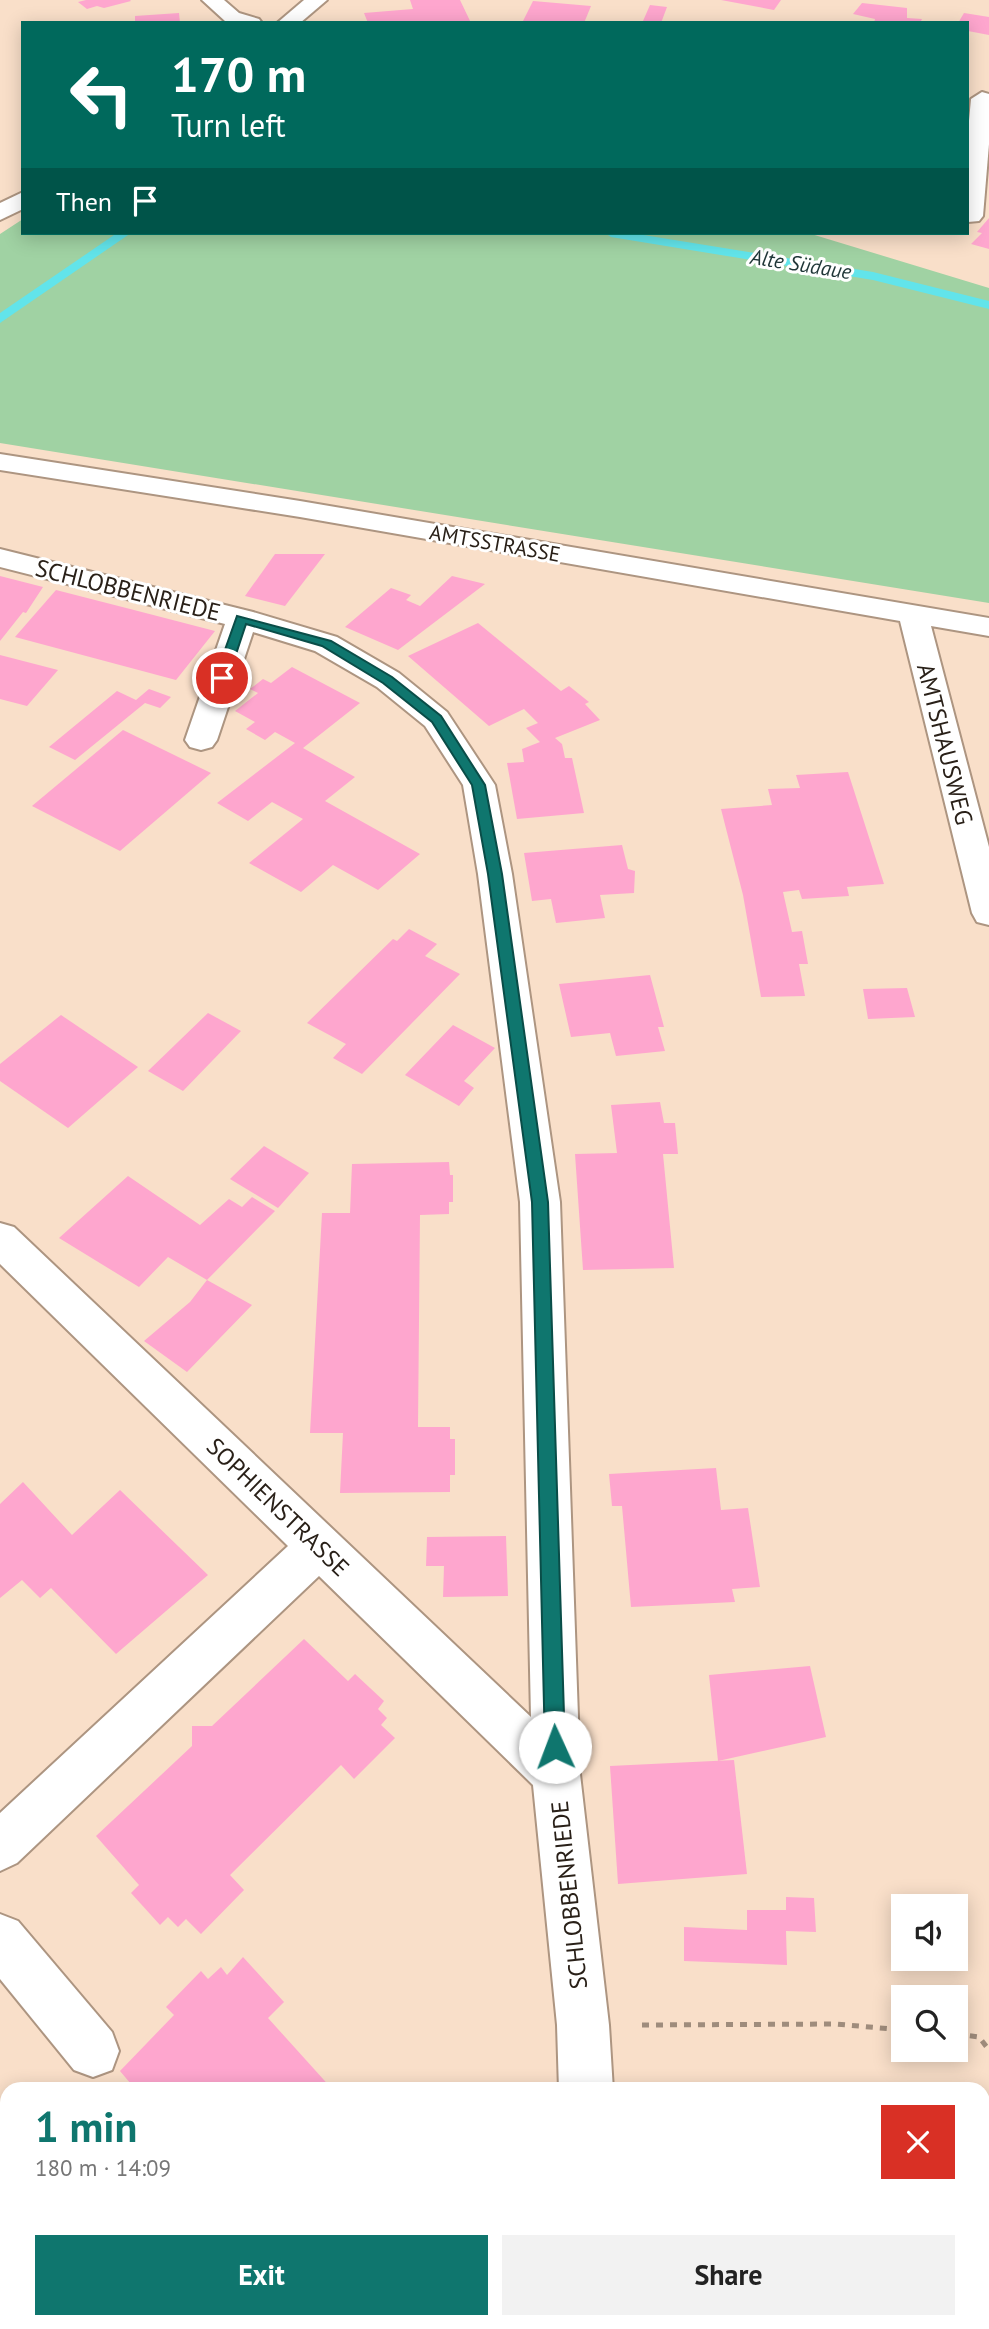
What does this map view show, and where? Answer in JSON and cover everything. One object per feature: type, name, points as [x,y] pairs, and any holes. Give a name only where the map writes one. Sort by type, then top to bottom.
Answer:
[{"type":"street","points":[[212,0],[232,18],[243,21]]},
{"type":"street","points":[[290,21],[317,0]]},
{"type":"street","points":[[971,216],[979,99]]},
{"type":"street","points":[[0,213],[21,200]]},
{"type":"street","name":"AMTSSTRASSE","points":[[0,463],[300,509],[989,627]]},
{"type":"street","name":"SCHLOBBENRIEDE","points":[[0,558],[242,619],[326,644],[388,680],[436,719],[479,785],[495,874],[540,1202],[556,1774],[583,2025],[586,2082]]},
{"type":"street","name":"AMTSHAUSWEG","points":[[913,615],[989,913]]},
{"type":"street","points":[[201,740],[242,619]]},
{"type":"street","name":"SOPHIENSTRASSE","points":[[0,1239],[556,1774]]},
{"type":"street","points":[[0,1846],[319,1547]]},
{"type":"street","points":[[0,1939],[93,2051]]},
{"type":"path","points":[[583,2025],[836,2024],[891,2029]]},
{"type":"path","points":[[968,2036],[979,2037],[989,2050]]},
{"type":"green space","points":[[21,220],[21,235],[815,235],[989,288],[989,603],[0,443],[0,234]]},
{"type":"building","points":[[410,0],[460,0],[470,21],[367,21],[364,13],[413,9]]},
{"type":"building","points":[[721,0],[781,0],[774,10]]},
{"type":"building","points":[[131,1],[87,9],[78,2]]},
{"type":"building","points":[[533,1],[591,6],[585,21],[523,21]]},
{"type":"building","points":[[862,3],[907,8],[907,18],[922,19],[874,21],[853,14]]},
{"type":"building","points":[[650,5],[667,7],[662,21],[643,21]]},
{"type":"building","points":[[179,13],[180,21],[135,21],[135,16]]},
{"type":"building","points":[[964,13],[989,17],[989,35],[969,31],[969,21],[959,21]]},
{"type":"building","points":[[989,218],[989,249],[971,244],[982,233],[977,232]]},
{"type":"building","points":[[275,554],[325,554],[285,606],[245,596]]},
{"type":"building","points":[[0,576],[43,587],[26,613],[23,612],[0,641]]},
{"type":"building","points":[[452,576],[485,584],[398,650],[345,627],[391,588],[411,595],[406,600],[420,606]]},
{"type":"building","points":[[56,590],[215,631],[176,680],[15,637]]},
{"type":"building","points":[[478,623],[561,691],[569,686],[589,702],[585,704],[600,720],[555,738],[562,744],[565,758],[572,758],[584,813],[517,819],[507,763],[524,762],[522,749],[540,742],[526,728],[538,723],[524,709],[489,726],[408,656]]},
{"type":"building","points":[[0,655],[58,670],[27,706],[0,699]]},
{"type":"building","points":[[292,667],[360,703],[303,748],[355,777],[325,801],[420,854],[378,890],[333,865],[301,892],[249,863],[303,819],[272,802],[248,821],[217,803],[295,743],[275,732],[265,740],[246,729],[255,722],[235,711],[258,693],[250,689],[263,679],[271,683]]},
{"type":"building","points":[[149,689],[171,697],[160,708],[145,703],[75,760],[49,747],[117,691],[136,700]]},
{"type":"building","points":[[123,730],[211,773],[120,851],[32,806]]},
{"type":"building","points":[[848,772],[884,884],[847,887],[849,896],[802,899],[799,890],[783,892],[792,932],[802,931],[808,964],[799,964],[805,996],[761,997],[743,895],[721,809],[772,805],[768,789],[800,788],[796,775]]},
{"type":"building","points":[[622,845],[628,869],[635,871],[634,893],[600,895],[605,918],[556,923],[551,899],[532,901],[524,853]]},
{"type":"building","points":[[409,929],[437,944],[425,956],[460,974],[362,1074],[333,1058],[346,1044],[307,1023],[393,939],[397,941]]},
{"type":"building","points":[[650,975],[664,1027],[658,1027],[665,1051],[616,1056],[610,1033],[571,1037],[559,984]]},
{"type":"building","points":[[907,988],[915,1017],[868,1019],[863,989]]},
{"type":"building","points":[[208,1013],[241,1031],[183,1091],[148,1071]]},
{"type":"building","points":[[61,1015],[138,1067],[68,1128],[0,1081],[0,1064]]},
{"type":"building","points":[[453,1025],[495,1048],[464,1081],[474,1088],[459,1106],[405,1075]]},
{"type":"building","points":[[660,1102],[664,1123],[675,1123],[678,1154],[663,1154],[674,1268],[583,1270],[575,1154],[617,1153],[611,1105]]},
{"type":"building","points":[[264,1146],[309,1173],[278,1208],[230,1179]]},
{"type":"building","points":[[449,1162],[450,1175],[453,1175],[453,1202],[449,1202],[449,1214],[420,1215],[418,1427],[450,1427],[450,1439],[455,1439],[455,1475],[450,1475],[450,1492],[340,1493],[343,1433],[310,1433],[322,1213],[350,1213],[352,1164]]},
{"type":"building","points":[[128,1176],[200,1225],[229,1199],[242,1207],[252,1197],[275,1211],[207,1280],[168,1257],[139,1287],[59,1238]]},
{"type":"building","points":[[207,1280],[252,1305],[187,1372],[144,1341],[190,1302]]},
{"type":"building","points":[[716,1468],[721,1510],[748,1508],[760,1587],[732,1589],[735,1602],[631,1607],[622,1506],[612,1506],[609,1474]]},
{"type":"building","points":[[23,1482],[72,1535],[120,1490],[208,1575],[116,1654],[51,1588],[40,1598],[22,1580],[0,1598],[0,1504]]},
{"type":"building","points":[[506,1536],[508,1596],[443,1597],[444,1566],[426,1566],[427,1537]]},
{"type":"building","points":[[304,1639],[348,1681],[355,1674],[384,1701],[378,1709],[387,1718],[381,1725],[395,1738],[354,1779],[341,1765],[230,1875],[244,1890],[201,1934],[186,1919],[178,1927],[168,1917],[160,1925],[131,1893],[139,1885],[96,1836],[192,1746],[192,1726],[212,1726]]},
{"type":"building","points":[[810,1666],[826,1737],[718,1761],[709,1675]]},
{"type":"building","points":[[734,1760],[747,1874],[618,1884],[610,1766]]},
{"type":"building","points":[[786,1897],[814,1898],[816,1932],[786,1931],[787,1965],[684,1961],[684,1927],[747,1930],[747,1910],[786,1910]]},
{"type":"building","points":[[243,1957],[284,2002],[268,2018],[326,2082],[129,2082],[120,2071],[174,2015],[166,2007],[201,1971],[208,1979],[221,1967],[227,1975]]},
{"type":"waterway","name":"Alte Südaue","points":[[0,319],[122,235]]},
{"type":"waterway","name":"Alte Südaue","points":[[623,235],[873,276],[989,305]]},
{"type":"route","points":[[222,678],[242,619],[326,644],[388,680],[436,719],[479,785],[495,874],[540,1202],[555,1747]]}]
